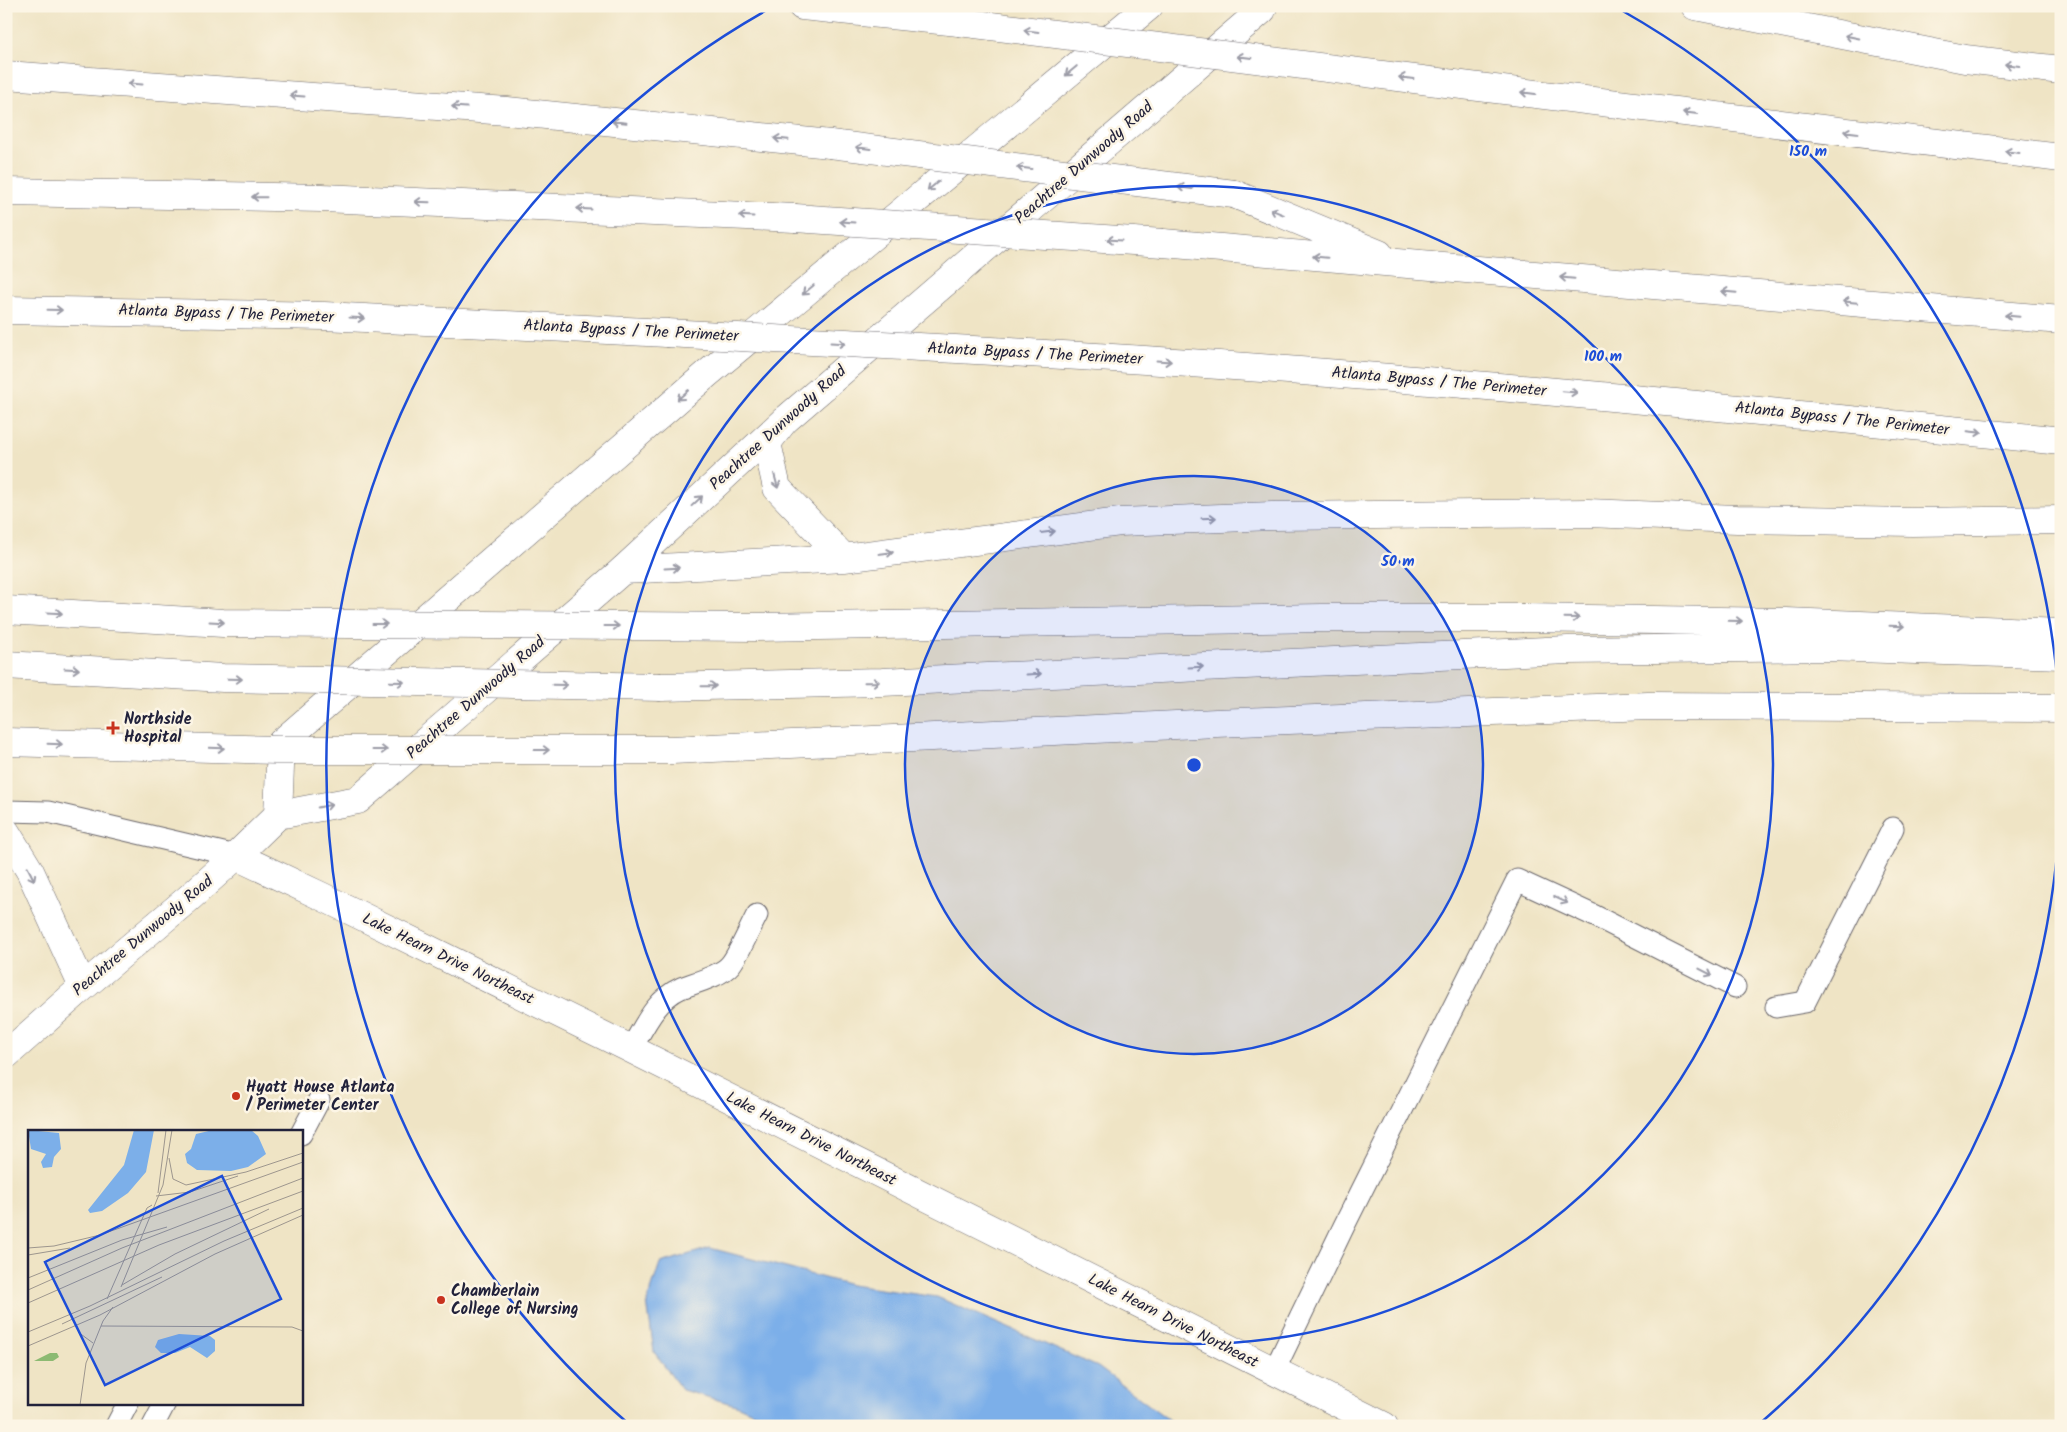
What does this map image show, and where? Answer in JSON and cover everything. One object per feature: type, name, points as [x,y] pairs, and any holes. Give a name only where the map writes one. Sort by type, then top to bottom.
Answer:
[{"type":"main road","points":[[802,6],[959,22],[2061,158]]},
{"type":"main road","points":[[278,815],[281,743],[707,374],[1149,6]]},
{"type":"main road","name":"Peachtree Dunwoody Road","points":[[6,1055],[83,987],[190,898],[278,815],[358,800],[623,570],[784,421],[1262,10],[1263,6]]},
{"type":"main road","points":[[1695,6],[1965,59],[2061,70]]},
{"type":"main road","points":[[6,75],[507,111],[830,144],[1234,194],[1403,264]]},
{"type":"main road","points":[[6,192],[322,198],[795,218],[1163,243],[2061,320]]},
{"type":"main road","name":"Atlanta Bypass / The Perimeter","points":[[6,310],[324,316],[668,333],[1173,362],[1569,392],[2061,441]]},
{"type":"main road","points":[[784,421],[767,443],[777,488],[844,558]]},
{"type":"main road","points":[[623,570],[844,558],[1120,522],[1272,516],[1429,513],[1588,513],[1737,519],[1912,522],[2061,520]]},
{"type":"main road","points":[[6,610],[222,623],[755,627],[1332,618],[1523,618],[1786,622],[2061,633]]},
{"type":"main road","points":[[6,665],[223,678],[660,687],[882,682],[1568,650],[1828,647],[2061,655]]},
{"type":"main road","points":[[6,742],[276,750],[672,750],[1206,724],[1648,706],[2061,708]]},
{"type":"main road","points":[[6,832],[30,871],[83,987]]},
{"type":"main road","name":"Lake Hearn Drive Northeast","points":[[236,856],[630,1049],[1384,1426]]},
{"type":"lane","points":[[6,811],[48,812],[236,856]]},
{"type":"lane","points":[[1776,1007],[1806,1002],[1893,828]]},
{"type":"lane","points":[[1274,1371],[1348,1217],[1517,880],[1595,916],[1735,987]]},
{"type":"lane","points":[[630,1049],[655,1009],[666,997],[680,988],[698,983],[729,966],[757,915]]},
{"type":"lane","points":[[302,1132],[319,1100]]},
{"type":"lane","points":[[116,1426],[127,1404]]},
{"type":"lane","points":[[154,1426],[165,1404]]},
{"type":"water","points":[[710,1248],[851,1285],[937,1297],[1098,1367],[1177,1426],[780,1426],[778,1423],[736,1405],[682,1390],[654,1352],[647,1302],[660,1263]]},
{"type":"place","name":"Northside Hospital","points":[[113,728]]},
{"type":"place","name":"Hyatt House Atlanta / Perimeter Center","points":[[236,1096]]},
{"type":"place","name":"Chamberlain College of Nursing","points":[[441,1300]]}]
